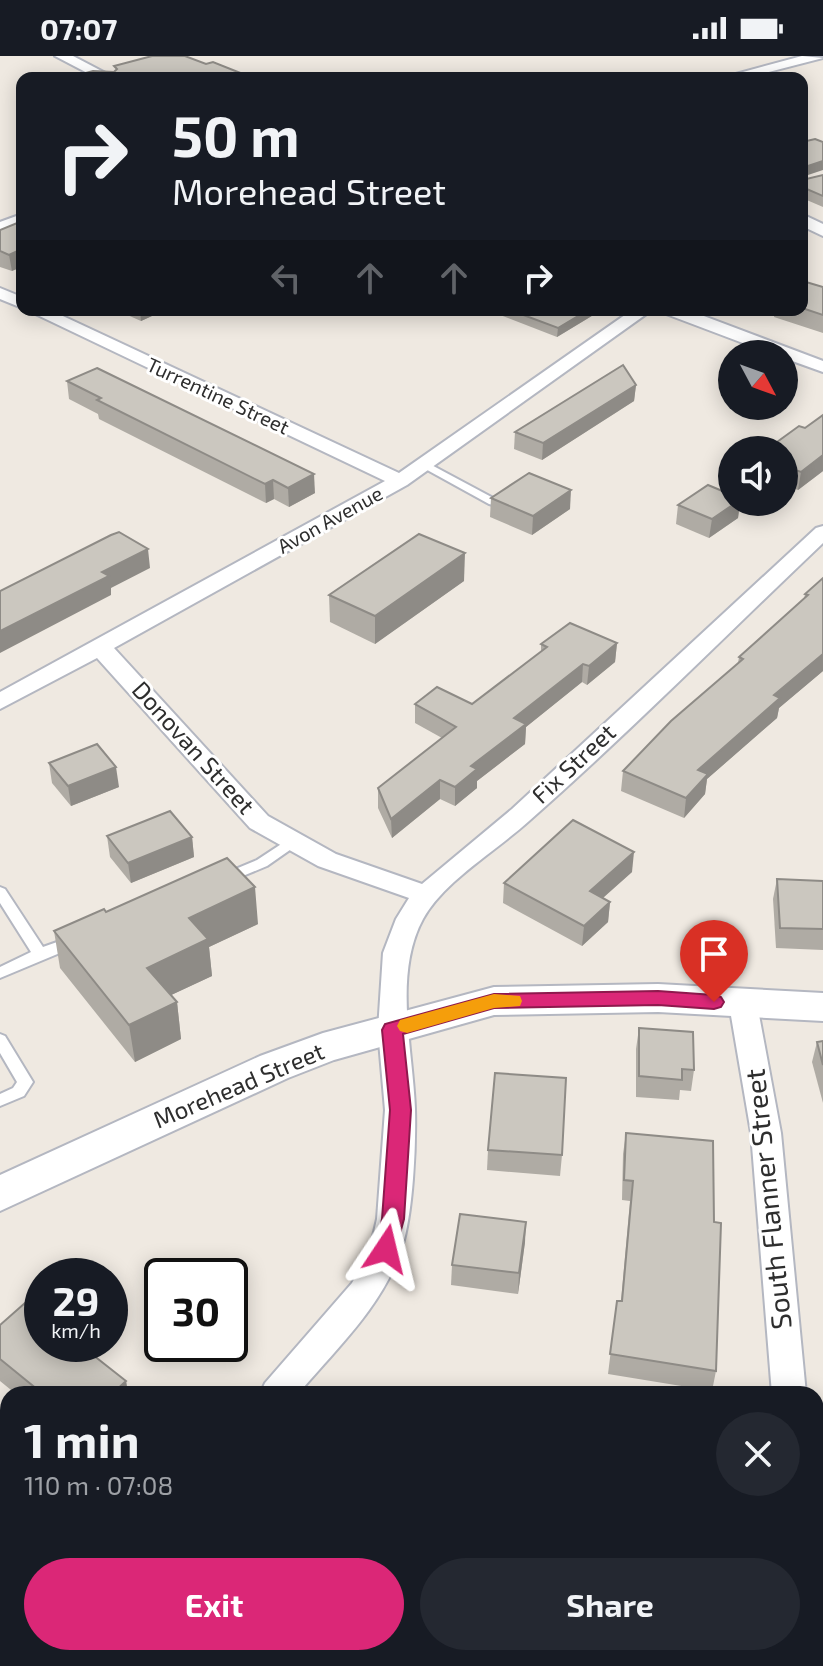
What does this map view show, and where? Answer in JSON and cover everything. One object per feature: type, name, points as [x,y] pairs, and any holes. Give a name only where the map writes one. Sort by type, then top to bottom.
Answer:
[{"type":"street","points":[[62,56],[95,72]]},
{"type":"street","points":[[753,72],[818,56]]},
{"type":"street","name":"Turrentine Street","points":[[49,316],[400,481]]},
{"type":"street","name":"Avon Avenue","points":[[0,702],[400,481],[635,316]]},
{"type":"street","points":[[688,316],[823,367]]},
{"type":"street","name":"Fix Street","points":[[284,1386],[364,1293],[386,1249],[393,1219],[400,1110],[392,1030],[397,953],[409,919],[426,894],[521,815],[823,532]]},
{"type":"street","name":"Donovan Street","points":[[100,647],[259,822],[292,842],[366,876],[426,894]]},
{"type":"street","name":"Morehead Street","points":[[0,1194],[274,1067],[323,1048],[494,1001],[658,998],[823,1007]]},
{"type":"street","name":"South Flanner Street","points":[[743,1004],[766,1133],[788,1386]]},
{"type":"lane","points":[[424,464],[493,502]]},
{"type":"lane","points":[[218,882],[262,863],[292,842]]},
{"type":"lane","points":[[0,892],[40,954]]},
{"type":"lane","points":[[0,973],[86,937]]},
{"type":"lane","points":[[0,1040],[25,1082],[23,1089],[0,1100]]},
{"type":"building","points":[[152,56],[185,56],[238,72],[114,72],[117,69],[114,66]]},
{"type":"building","points":[[808,141],[823,142],[823,161],[808,166]]},
{"type":"building","points":[[823,175],[823,196],[808,190],[808,179]]},
{"type":"building","points":[[16,223],[16,252],[9,255],[0,251],[0,230]]},
{"type":"building","points":[[808,283],[823,287],[823,315],[808,310]]},
{"type":"building","points":[[526,316],[578,316],[558,328]]},
{"type":"building","points":[[623,365],[636,385],[543,443],[515,432]]},
{"type":"building","points":[[97,368],[314,474],[288,488],[273,480],[265,484],[97,400],[101,398],[67,381]]},
{"type":"building","points":[[823,415],[823,455],[801,472],[798,471],[798,436],[785,436],[799,426],[805,428]]},
{"type":"building","points":[[529,473],[571,490],[533,516],[491,498]]},
{"type":"building","points":[[708,485],[718,489],[718,515],[712,519],[678,505]]},
{"type":"building","points":[[119,532],[148,549],[102,572],[109,576],[0,631],[0,591]]},
{"type":"building","points":[[419,534],[465,553],[375,616],[329,595]]},
{"type":"building","points":[[823,578],[823,654],[774,695],[780,698],[698,770],[708,774],[686,798],[623,771],[671,721],[743,659],[739,657]]},
{"type":"building","points":[[570,623],[617,643],[589,666],[583,664],[514,718],[526,724],[471,766],[477,769],[455,787],[440,780],[391,819],[378,788],[456,727],[415,704],[437,687],[472,704],[547,647],[541,644]]},
{"type":"building","points":[[97,744],[116,767],[68,786],[49,763]]},
{"type":"building","points":[[170,811],[192,837],[128,863],[107,836]]},
{"type":"building","points":[[573,820],[634,852],[590,891],[610,902],[584,926],[504,883]]},
{"type":"building","points":[[227,858],[255,887],[189,918],[208,939],[147,968],[177,1002],[129,1025],[54,931],[104,909],[106,912]]},
{"type":"building","points":[[777,879],[823,881],[823,929],[780,928]]},
{"type":"building","points":[[639,1028],[693,1032],[694,1070],[682,1069],[682,1080],[639,1076]]},
{"type":"building","points":[[823,1041],[823,1065],[817,1042]]},
{"type":"building","points":[[495,1073],[566,1078],[562,1155],[488,1150]]},
{"type":"building","points":[[626,1133],[713,1141],[714,1222],[721,1223],[716,1371],[610,1354],[617,1301],[622,1301],[633,1181],[624,1180]]},
{"type":"building","points":[[460,1214],[526,1222],[519,1273],[452,1265]]},
{"type":"building","points":[[24,1304],[24,1362],[102,1362],[126,1381],[121,1386],[33,1386],[0,1359],[0,1325]]},
{"type":"slow traffic","points":[[407,1026],[494,1001],[513,1001]]},
{"type":"route","points":[[386,1249],[393,1219],[400,1110],[392,1030],[494,1001],[658,998],[714,1002]]}]
